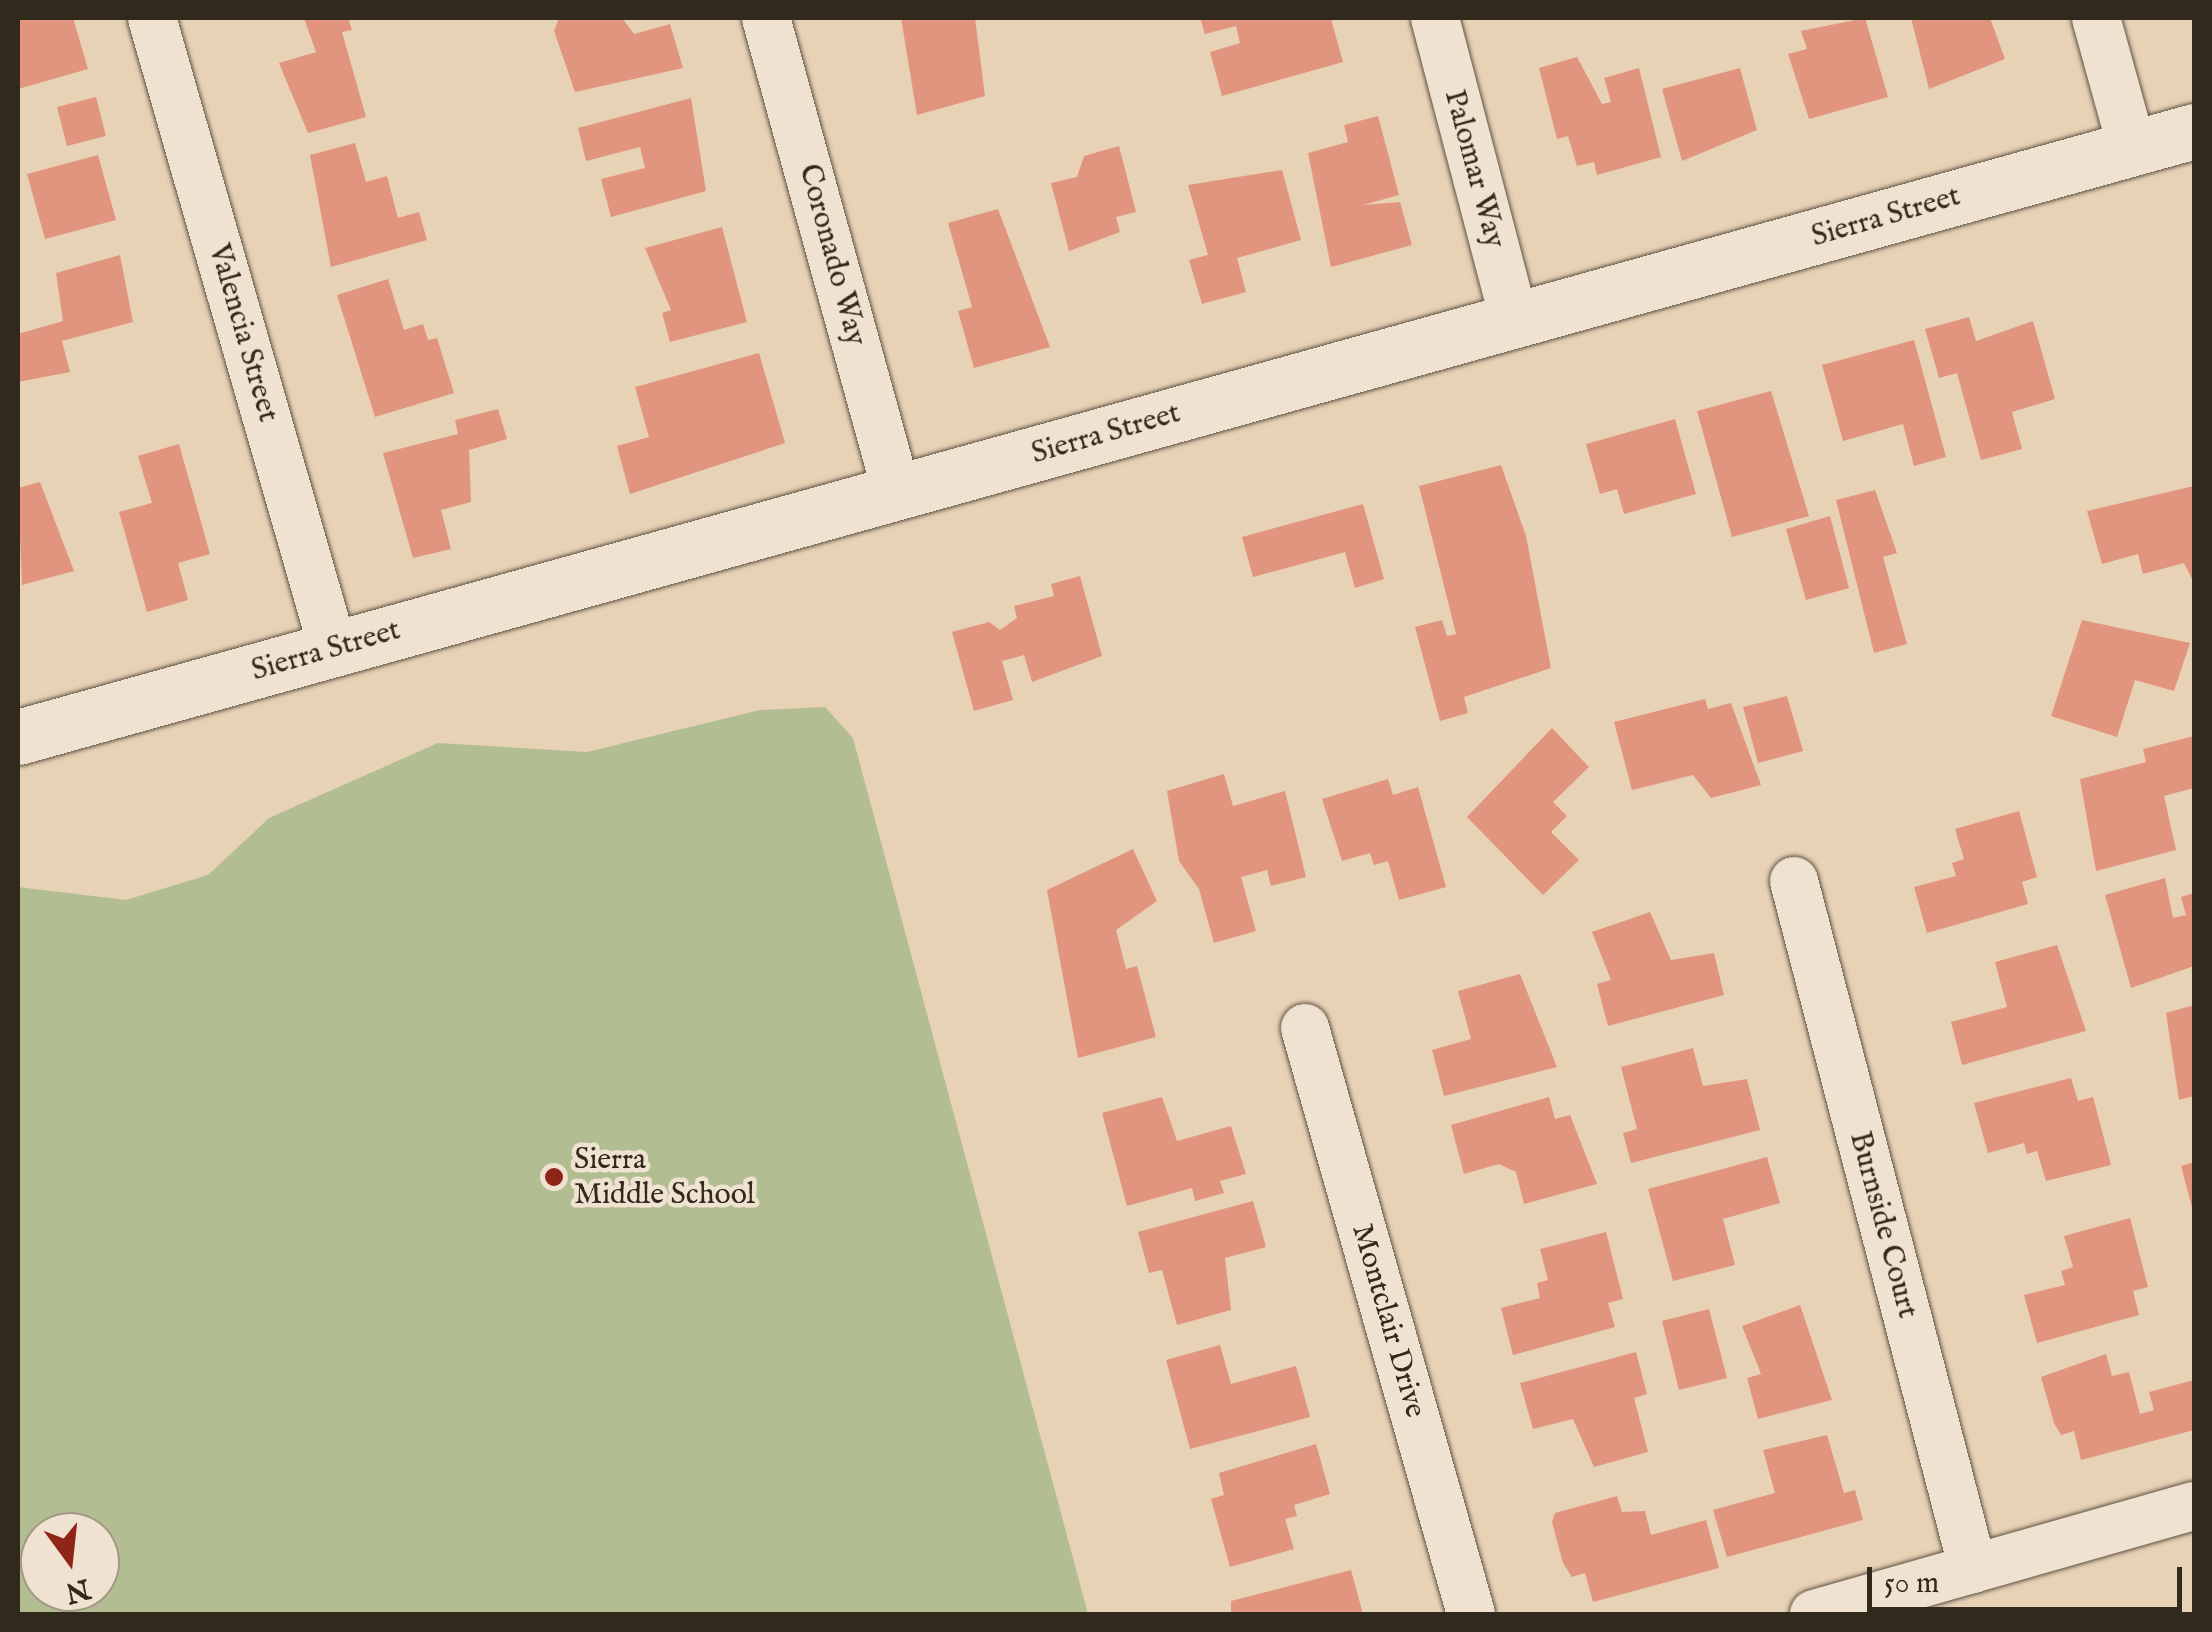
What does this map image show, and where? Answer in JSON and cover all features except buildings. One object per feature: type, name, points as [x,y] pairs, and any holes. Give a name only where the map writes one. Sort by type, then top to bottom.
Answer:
[{"type":"street","name":"Valencia Street","points":[[152,18],[333,649]]},
{"type":"street","name":"Coronado Way","points":[[766,18],[897,492]]},
{"type":"street","name":"Palomar Way","points":[[1435,18],[1514,320]]},
{"type":"street","points":[[2096,18],[2132,148]]},
{"type":"street","name":"Sierra Street","points":[[18,736],[2194,131]]},
{"type":"street","name":"Burnside Court","points":[[1794,881],[1973,1569]]},
{"type":"street","name":"Montclair Drive","points":[[1305,1028],[1471,1614]]},
{"type":"street","points":[[1814,1614],[2194,1506]]},
{"type":"green space","name":"Sierra Middle School","points":[[825,707],[853,738],[1088,1614],[18,1614],[18,887],[126,900],[208,875],[269,818],[438,743],[587,752],[760,710]]},
{"type":"place","name":"Sierra Middle School","points":[[554,1177]]}]
